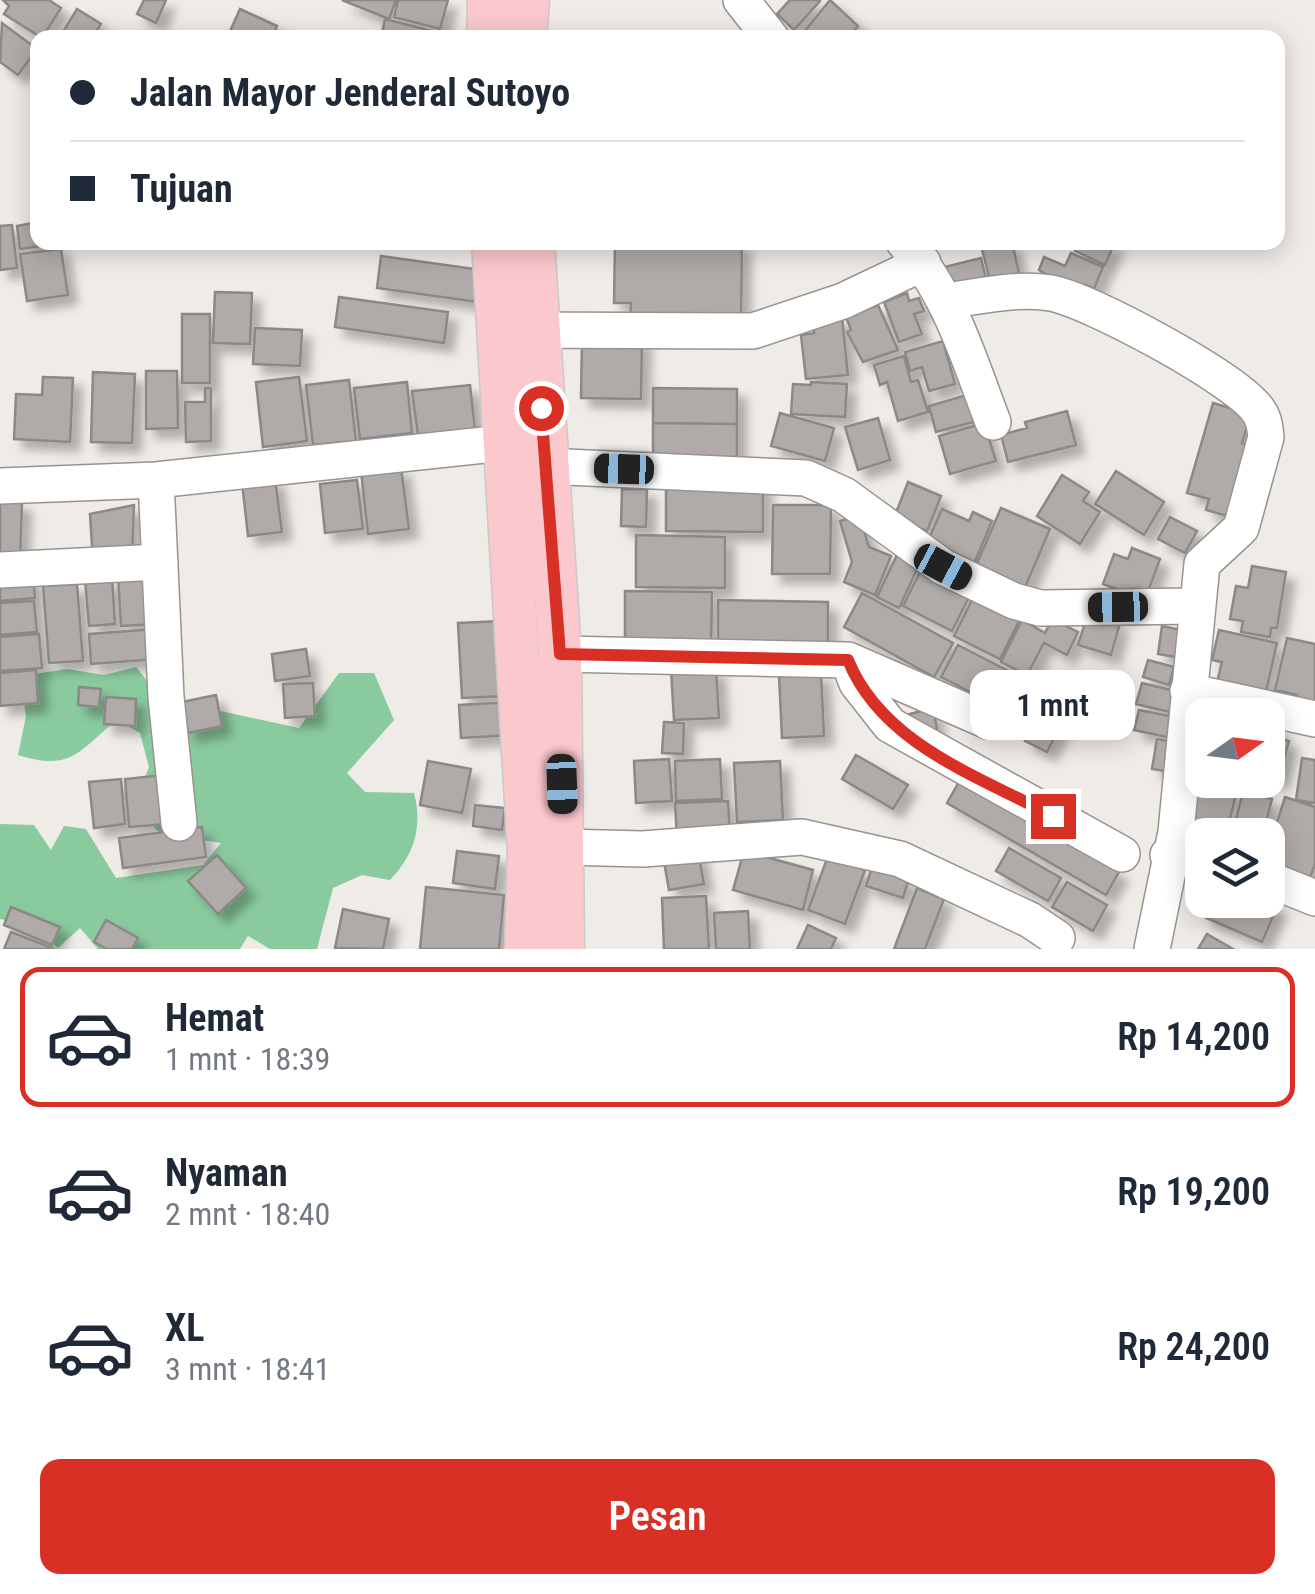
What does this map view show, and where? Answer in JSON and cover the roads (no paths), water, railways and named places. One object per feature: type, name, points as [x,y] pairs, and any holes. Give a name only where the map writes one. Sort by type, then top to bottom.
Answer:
[{"type":"main road","points":[[488,30],[489,0]]},
{"type":"main road","points":[[526,30],[528,0]]},
{"type":"main road","points":[[493,250],[529,853],[526,949]]},
{"type":"main road","points":[[534,250],[544,466],[560,654],[563,949]]},
{"type":"street","points":[[740,0],[764,30]]},
{"type":"street","points":[[495,331],[753,331],[843,301],[914,253],[945,301],[994,422]]},
{"type":"street","points":[[945,301],[1027,292],[1074,299],[1204,370],[1259,410],[1266,437],[1241,528],[1202,564],[1176,832],[1185,858],[1152,949]]},
{"type":"street","points":[[0,486],[156,480],[504,443]]},
{"type":"street","points":[[544,466],[806,478],[844,495],[943,567],[1014,601],[1040,608],[1196,606]]},
{"type":"street","points":[[156,480],[166,697],[180,824]]},
{"type":"street","points":[[0,570],[160,562]]},
{"type":"street","points":[[560,654],[848,660],[988,721]]},
{"type":"street","points":[[848,660],[857,683],[890,726],[1122,854]]},
{"type":"street","points":[[1188,690],[1315,719]]},
{"type":"street","points":[[563,846],[643,849],[802,837],[900,858],[1030,920],[1058,938]]},
{"type":"street","points":[[1285,886],[1315,898]]}]
